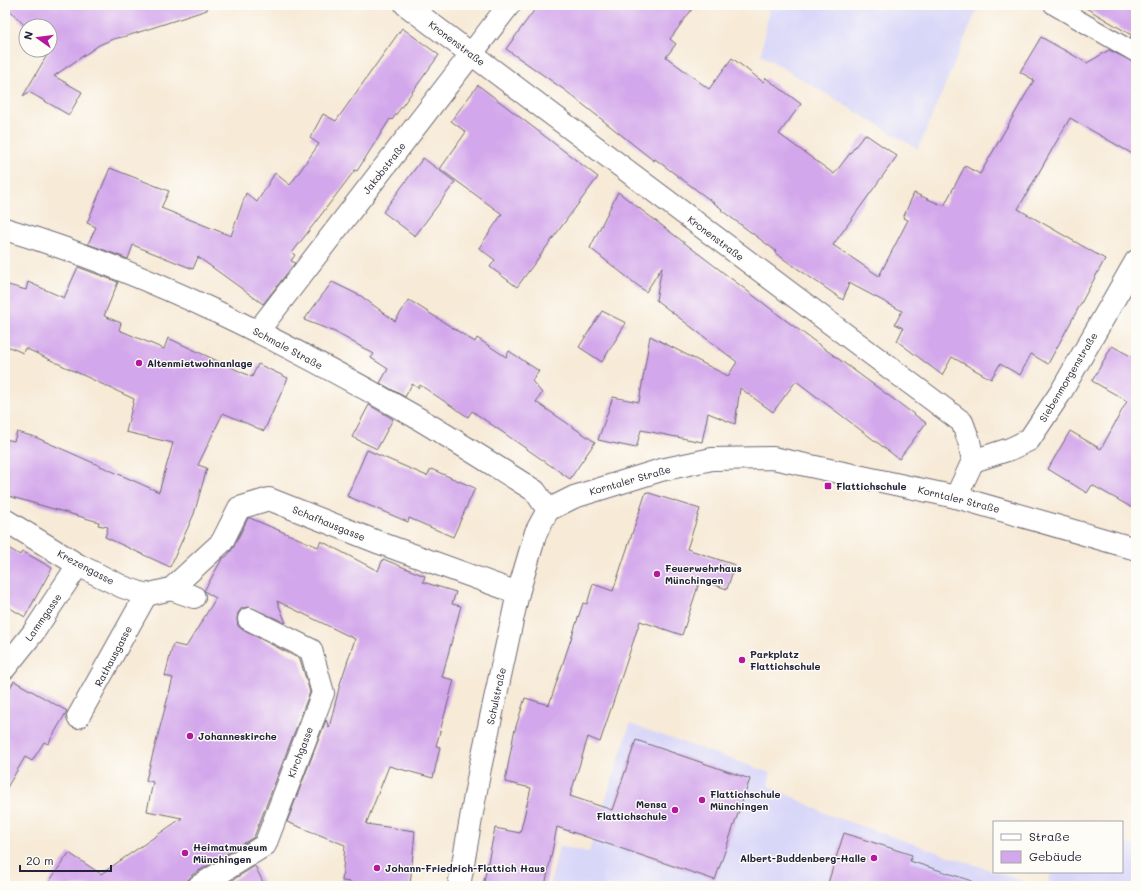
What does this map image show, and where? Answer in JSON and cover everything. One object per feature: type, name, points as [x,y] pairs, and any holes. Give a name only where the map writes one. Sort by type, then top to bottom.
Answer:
[{"type":"street","name":"Kronenstraße","points":[[406,5],[962,422],[969,441],[973,461]]},
{"type":"street","name":"Jakobstraße","points":[[258,331],[509,5]]},
{"type":"street","name":"Schmale Straße","points":[[5,229],[89,256],[258,331],[415,417],[535,491],[548,510]]},
{"type":"street","name":"Siebenmorgenstraße","points":[[973,461],[1010,449],[1028,440],[1061,392],[1136,261]]},
{"type":"street","name":"Korntaler Straße","points":[[548,510],[574,497],[661,470],[712,459],[740,457],[773,458],[956,497],[1136,549]]},
{"type":"street","points":[[956,497],[973,461]]},
{"type":"street","name":"Schafhausgasse","points":[[171,589],[222,542],[239,508],[269,499],[380,543],[518,593]]},
{"type":"street","name":"Schulstraße","points":[[459,886],[480,768],[518,593],[536,532],[548,510]]},
{"type":"street","name":"Krezengasse","points":[[5,520],[78,565],[123,587],[146,595]]},
{"type":"street","name":"Lammgasse","points":[[5,668],[33,633],[78,565]]},
{"type":"street","points":[[146,595],[171,589],[194,597]]},
{"type":"street","name":"Rathausgasse","points":[[78,716],[146,595]]},
{"type":"street","name":"Kirchgasse","points":[[199,886],[265,845],[323,693],[311,650],[249,620]]},
{"type":"lane","points":[[1053,5],[1136,53]]},
{"type":"shaded area","points":[[770,5],[979,5],[918,149],[761,55]]},
{"type":"shaded area","name":"Flattichschule Münchingen","points":[[630,724],[771,773],[768,785],[829,815],[993,871],[993,873],[999,873],[1037,886],[550,886],[559,846],[589,852]]},
{"type":"shaded area","points":[[1123,842],[1136,847],[1136,886],[1047,886],[1051,873],[1123,873]]},
{"type":"building","points":[[5,5],[207,5],[207,10],[127,36],[113,39],[99,45],[54,76],[82,92],[69,115],[29,92],[23,96],[45,58],[58,58],[58,18],[18,19]]},
{"type":"building","points":[[538,5],[695,5],[670,39],[676,44],[666,57],[709,89],[732,58],[763,82],[766,78],[801,104],[779,134],[834,174],[865,134],[897,156],[833,245],[879,276],[908,220],[903,218],[914,193],[944,206],[965,166],[980,174],[1034,80],[1020,72],[1041,37],[1087,63],[1109,50],[1136,63],[1136,156],[1070,118],[1018,209],[1105,259],[1048,364],[1031,354],[1020,375],[1000,364],[991,379],[952,357],[942,375],[897,341],[903,328],[895,324],[902,311],[849,283],[843,300],[775,253],[776,251],[721,210],[722,209],[655,159],[654,161],[566,91],[506,49]]},
{"type":"building","points":[[1081,5],[1136,5],[1136,41],[1130,37],[1133,36]]},
{"type":"building","points":[[402,28],[439,55],[392,120],[390,119],[357,171],[355,170],[292,253],[295,255],[291,261],[295,263],[263,304],[198,257],[193,269],[133,245],[128,259],[88,244],[96,227],[87,223],[110,168],[169,191],[161,208],[231,236],[246,193],[257,202],[275,173],[290,185],[319,144],[310,138],[323,114],[336,121]]},
{"type":"building","points":[[478,85],[598,177],[517,287],[490,267],[495,260],[479,248],[502,214],[440,169],[466,132],[451,121]]},
{"type":"building","points":[[423,158],[455,182],[415,236],[383,212]]},
{"type":"building","points":[[618,192],[784,319],[926,423],[899,459],[796,381],[773,412],[740,388],[735,424],[708,413],[702,442],[641,430],[636,448],[598,440],[613,397],[639,402],[650,336],[728,376],[737,362],[656,300],[662,267],[646,292],[590,248]]},
{"type":"building","points":[[78,267],[118,282],[104,316],[121,323],[119,330],[164,349],[168,338],[252,377],[258,364],[288,378],[264,431],[223,413],[198,465],[207,468],[194,514],[170,567],[105,537],[108,527],[98,525],[99,522],[5,495],[5,439],[14,441],[17,432],[35,437],[159,492],[173,443],[126,432],[134,399],[25,348],[23,353],[5,345],[5,284],[26,290],[28,282],[64,298]]},
{"type":"building","points":[[332,282],[361,296],[395,321],[409,300],[475,342],[477,338],[506,357],[509,351],[539,371],[532,381],[542,393],[536,402],[595,442],[570,479],[472,411],[468,417],[420,385],[418,388],[412,384],[405,397],[380,383],[388,369],[371,358],[374,354],[335,332],[304,320]]},
{"type":"building","points":[[602,311],[626,323],[602,362],[579,347]]},
{"type":"building","points":[[1112,346],[1136,359],[1136,510],[1092,485],[1087,493],[1048,469],[1070,431],[1101,449],[1127,401],[1092,381]]},
{"type":"building","points":[[369,405],[393,419],[377,449],[352,437]]},
{"type":"building","points":[[367,450],[427,476],[431,469],[475,488],[453,537],[409,518],[408,522],[347,496]]},
{"type":"building","points":[[646,492],[700,509],[687,549],[735,565],[727,589],[700,580],[682,635],[640,621],[600,742],[588,737],[570,796],[612,810],[636,740],[750,779],[715,880],[557,827],[545,886],[483,886],[495,828],[520,833],[531,788],[505,782],[514,733],[525,698],[549,705],[583,603],[587,604],[593,584],[613,591]]},
{"type":"building","points":[[248,518],[318,547],[321,541],[378,571],[383,559],[425,576],[423,582],[456,592],[452,604],[461,606],[442,677],[454,680],[436,746],[440,747],[433,778],[389,766],[366,824],[415,831],[410,886],[351,886],[351,882],[342,881],[345,845],[287,822],[326,720],[329,728],[340,684],[355,639],[277,601],[286,623],[249,607],[242,608],[238,613],[238,626],[300,659],[310,692],[254,837],[192,875],[188,880],[187,886],[46,886],[69,853],[101,874],[182,818],[147,811],[153,782],[146,780],[173,678],[165,676],[173,644],[186,647],[216,598],[204,591],[222,559],[227,556],[233,548]]},
{"type":"building","points":[[5,546],[20,555],[22,551],[52,568],[25,617],[5,605]]},
{"type":"building","points":[[14,681],[67,711],[48,744],[44,742],[32,761],[25,757],[5,791],[5,697]]},
{"type":"building","name":"Albert-Buddenberg-Halle","points":[[844,833],[912,855],[910,861],[972,881],[971,886],[827,886]]},
{"type":"building","points":[[255,866],[265,886],[223,886]]},
{"type":"place","name":"Altenmietwohnanlage","points":[[139,363]]},
{"type":"place","name":"Flattichschule","points":[[828,486]]},
{"type":"place","name":"Feuerwehrhaus Münchingen","points":[[657,574]]},
{"type":"place","name":"Parkplatz Flattichschule","points":[[742,660]]},
{"type":"place","name":"Johanneskirche","points":[[190,736]]},
{"type":"place","name":"Flattichschule Münchingen","points":[[702,800]]},
{"type":"place","name":"Mensa Flattichschule","points":[[675,810]]},
{"type":"place","name":"Heimatmuseum Münchingen","points":[[185,853]]},
{"type":"place","name":"Albert-Buddenberg-Halle","points":[[874,858]]},
{"type":"place","name":"Johann-Friedrich-Flattich Haus","points":[[377,868]]}]
